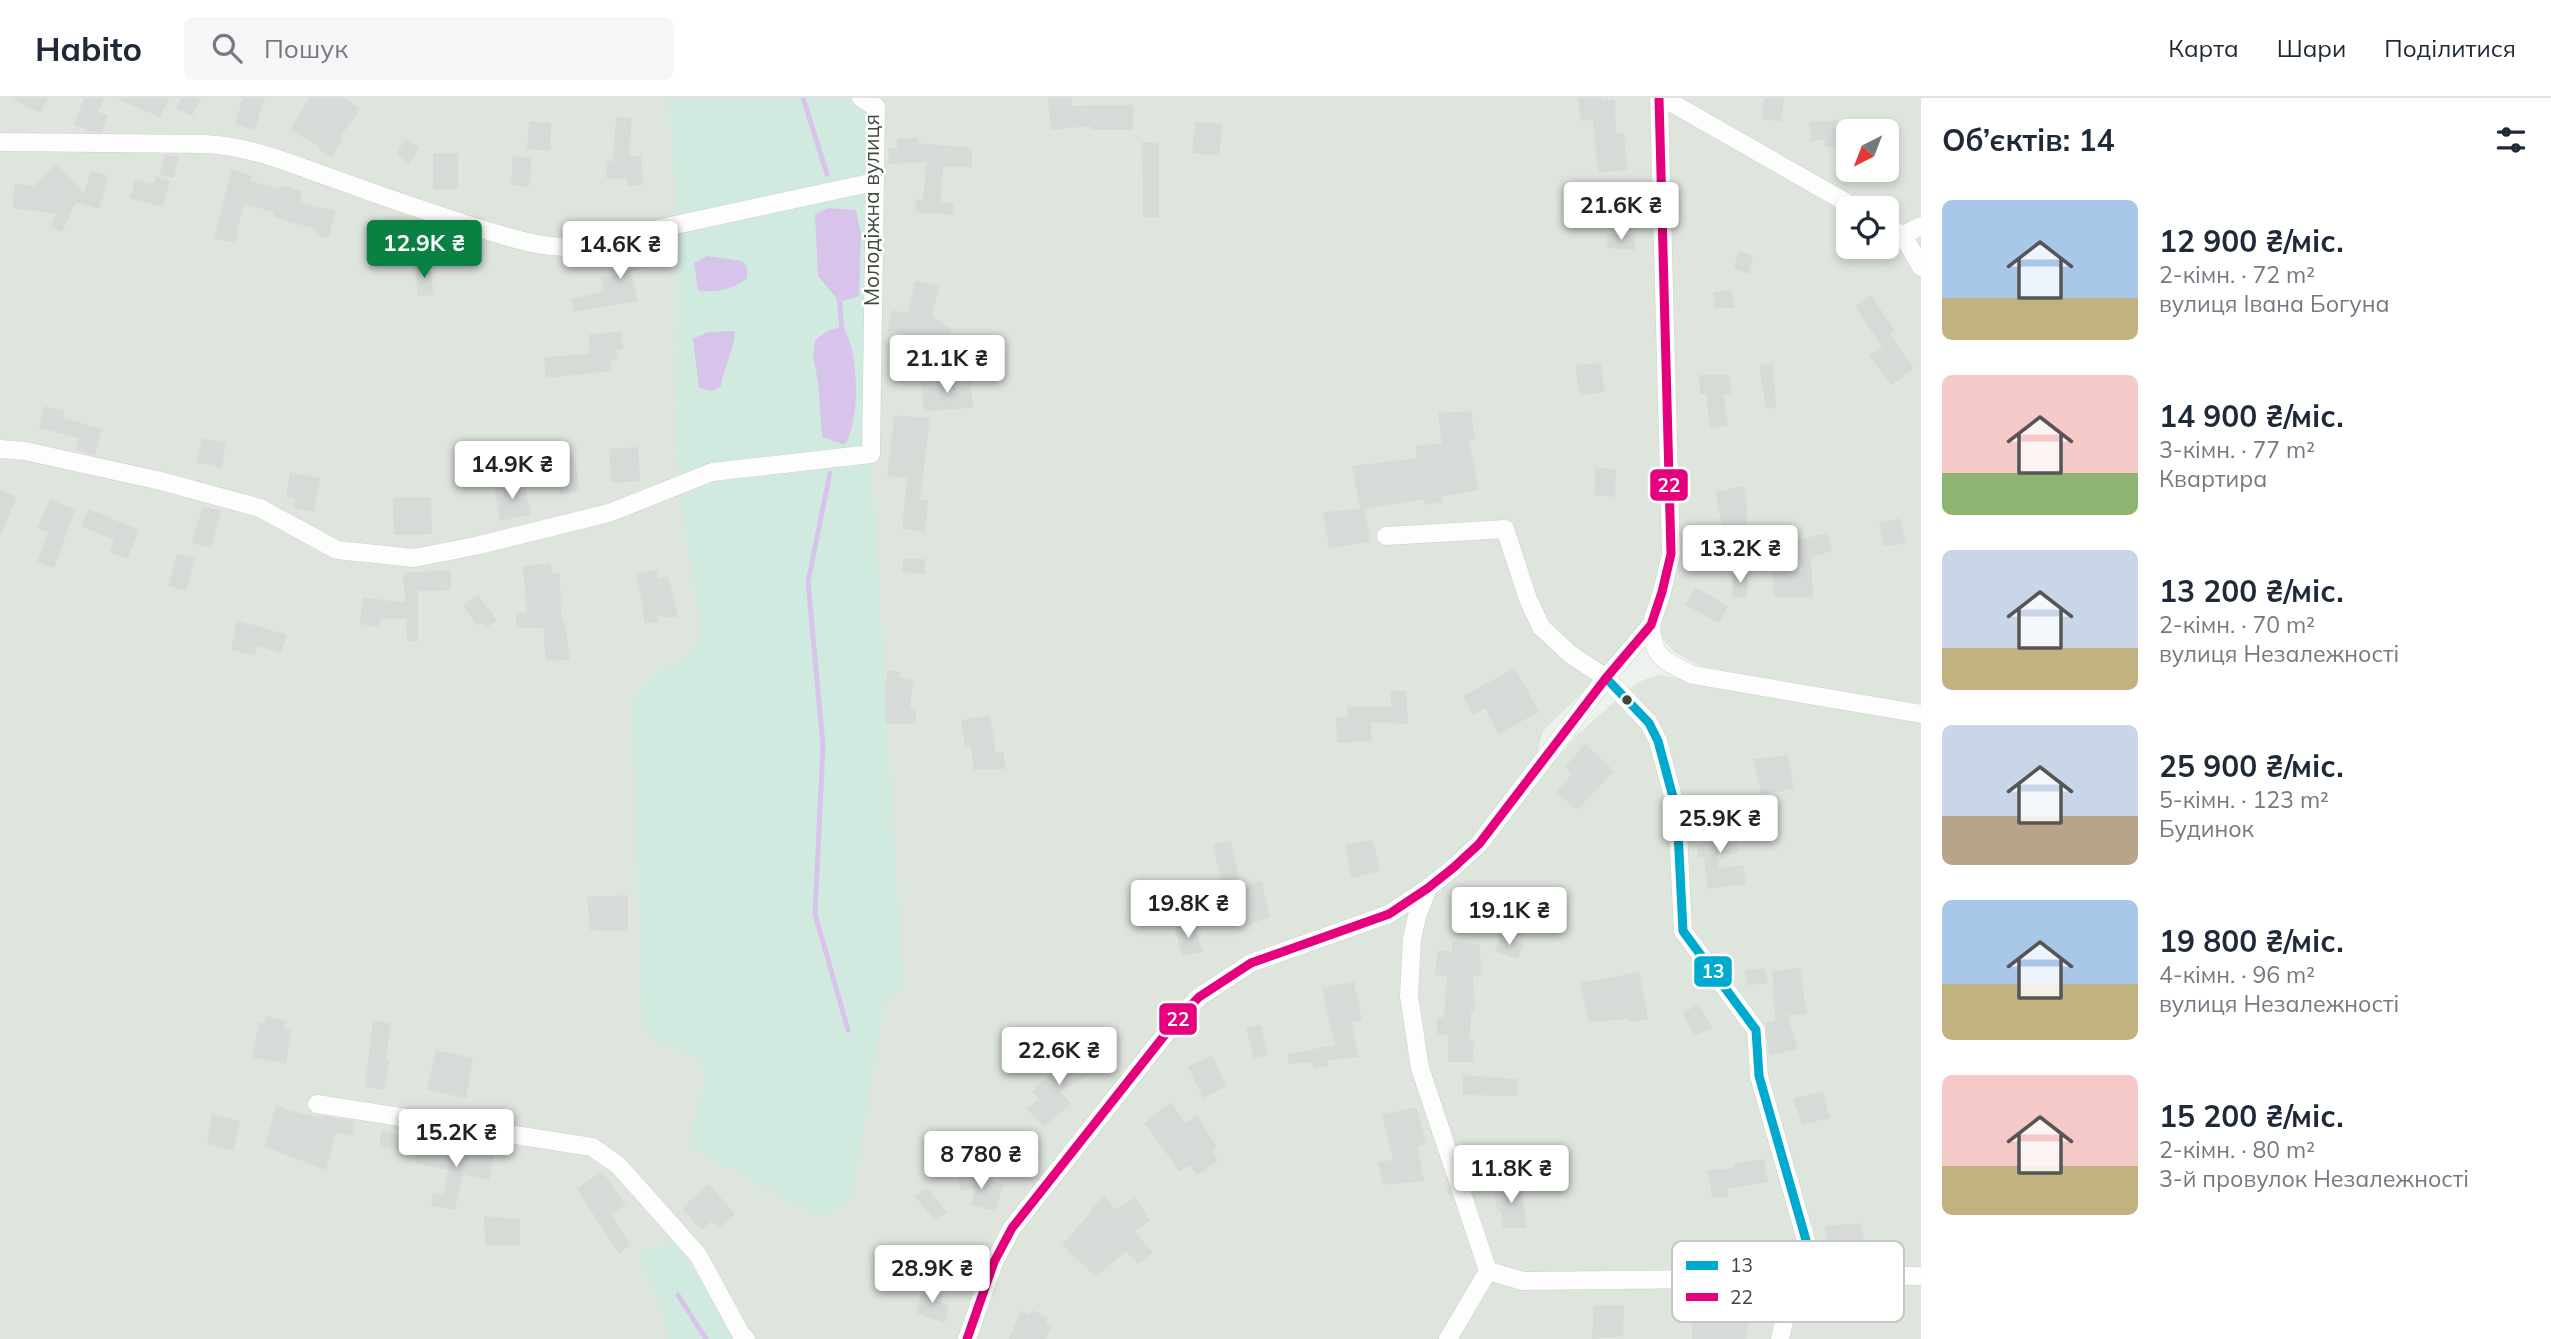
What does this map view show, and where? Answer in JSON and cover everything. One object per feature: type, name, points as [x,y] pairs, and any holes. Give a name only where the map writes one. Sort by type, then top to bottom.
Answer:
[{"type":"street","points":[[1661,98],[1836,197]]},
{"type":"street","points":[[1661,98],[1671,554],[1651,625],[1652,645],[1665,661],[1693,675],[1921,714]]},
{"type":"street","name":"Молодіжна вулиця","points":[[0,449],[25,451],[147,478],[260,508],[337,550],[414,558],[609,513],[712,472],[871,454],[875,101]]},
{"type":"street","points":[[0,142],[206,144],[235,147],[267,155],[438,216],[533,244],[557,247],[574,247],[874,182]]},
{"type":"street","points":[[1903,235],[1921,226]]},
{"type":"street","points":[[1899,233],[1903,235],[1921,267]]},
{"type":"street","points":[[1386,536],[1505,529],[1528,599],[1541,627],[1570,654],[1606,678],[1650,723],[1658,741],[1677,811],[1683,931],[1756,1030],[1759,1076],[1806,1241]]},
{"type":"street","points":[[967,1339],[994,1262],[1012,1228],[1175,1022],[1199,997],[1251,963],[1389,914],[1428,888],[1479,844],[1606,678],[1651,625]]},
{"type":"street","points":[[1428,888],[1417,916],[1412,939],[1409,996],[1420,1068],[1488,1271],[1448,1339]]},
{"type":"street","points":[[317,1104],[592,1147],[618,1165],[698,1255],[746,1339]]},
{"type":"street","points":[[1488,1271],[1523,1281],[1672,1279]]},
{"type":"shaded area","points":[[0,98],[1921,98],[1921,705],[1699,666],[1674,652],[1651,626],[1543,731],[1532,774],[1548,769],[1574,738],[1629,689],[1643,680],[1660,675],[1921,721],[1921,1339],[0,1339]]},
{"type":"shaded area","points":[[828,208],[856,210],[861,234],[859,296],[840,302],[818,276],[815,214]]},
{"type":"shaded area","points":[[707,256],[742,261],[747,267],[747,278],[724,290],[698,290],[694,263]]},
{"type":"shaded area","points":[[843,326],[852,352],[856,385],[854,419],[845,445],[822,437],[813,356],[815,340],[827,331]]},
{"type":"shaded area","points":[[735,331],[721,386],[712,391],[699,388],[693,339],[708,332]]},
{"type":"green space","points":[[668,98],[861,98],[876,107],[871,454],[903,981],[900,990],[884,1003],[852,1197],[830,1214],[815,1214],[691,1148],[692,1127],[704,1082],[703,1064],[695,1055],[654,1039],[642,1023],[633,706],[648,682],[690,653],[702,633],[677,481],[678,224]]},
{"type":"green space","points":[[675,1241],[723,1317],[759,1339],[668,1339],[661,1307],[637,1253]]},
{"type":"building","points":[[11,98],[48,98],[40,113]]},
{"type":"building","points":[[84,98],[104,98],[98,112],[108,115],[102,132],[92,132],[74,125]]},
{"type":"building","points":[[115,98],[169,98],[160,117]]},
{"type":"building","points":[[181,98],[201,98],[192,116],[176,109]]},
{"type":"building","points":[[243,98],[265,98],[255,130],[235,124]]},
{"type":"building","points":[[309,98],[344,98],[360,109],[340,137],[343,139],[331,157],[318,149],[320,147],[290,130]]},
{"type":"building","points":[[1048,98],[1071,98],[1072,106],[1133,105],[1133,130],[1090,130],[1090,126],[1051,130]]},
{"type":"building","points":[[1578,98],[1602,98],[1602,101],[1615,99],[1616,134],[1624,133],[1627,170],[1598,173],[1593,120],[1581,121]]},
{"type":"building","points":[[1764,98],[1784,98],[1781,122],[1762,119]]},
{"type":"building","points":[[616,117],[632,118],[629,157],[641,156],[643,185],[627,186],[627,179],[606,178],[607,161],[613,161]]},
{"type":"building","points":[[1836,120],[1836,146],[1826,147],[1824,139],[1811,142],[1809,122]]},
{"type":"building","points":[[529,121],[551,123],[550,151],[527,149]]},
{"type":"building","points":[[1195,122],[1222,124],[1219,156],[1192,153]]},
{"type":"building","points":[[918,138],[918,143],[972,148],[972,167],[943,167],[940,202],[954,203],[953,215],[915,212],[916,199],[923,200],[926,162],[889,164],[888,148],[897,148],[897,139]]},
{"type":"building","points":[[405,139],[419,148],[409,165],[397,153]]},
{"type":"building","points":[[1142,142],[1159,142],[1159,217],[1143,217]]},
{"type":"building","points":[[433,153],[458,153],[458,189],[433,189]]},
{"type":"building","points":[[165,155],[179,156],[173,178],[159,174]]},
{"type":"building","points":[[513,156],[532,158],[529,187],[511,185]]},
{"type":"building","points":[[56,164],[84,193],[91,171],[108,176],[99,209],[76,202],[62,232],[50,227],[56,214],[12,208],[15,183],[34,186]]},
{"type":"building","points":[[232,170],[252,176],[250,181],[280,189],[281,185],[302,191],[299,202],[335,211],[329,238],[315,235],[316,229],[273,217],[274,212],[244,204],[236,243],[214,239]]},
{"type":"building","points":[[155,177],[170,181],[163,207],[130,198],[135,179],[154,184]]},
{"type":"building","points":[[1610,182],[1610,200],[1586,202],[1585,184]]},
{"type":"building","points":[[1606,234],[1634,235],[1636,250],[1608,248]]},
{"type":"building","points":[[655,244],[659,265],[631,272],[638,301],[574,312],[571,299],[604,291],[601,278],[624,273],[620,252]]},
{"type":"building","points":[[446,245],[468,249],[465,263],[443,259]]},
{"type":"building","points":[[1739,250],[1753,256],[1749,274],[1733,269]]},
{"type":"building","points":[[430,265],[433,295],[418,296],[415,266]]},
{"type":"building","points":[[915,281],[939,286],[932,316],[952,330],[946,338],[953,356],[930,363],[928,357],[902,353],[905,334],[888,331],[892,310],[908,313]]},
{"type":"building","points":[[1732,290],[1734,308],[1715,308],[1713,292]]},
{"type":"building","points":[[1871,295],[1895,331],[1890,334],[1914,368],[1892,385],[1869,356],[1882,347],[1855,306]]},
{"type":"building","points":[[621,331],[623,349],[616,350],[617,359],[610,360],[611,371],[546,378],[544,357],[590,354],[588,335]]},
{"type":"building","points":[[1601,363],[1605,392],[1580,395],[1575,365]]},
{"type":"building","points":[[1773,364],[1776,408],[1766,409],[1759,365]]},
{"type":"building","points":[[1699,375],[1730,375],[1731,394],[1723,394],[1728,425],[1710,429],[1706,394],[1700,394]]},
{"type":"building","points":[[970,379],[973,408],[924,411],[921,382]]},
{"type":"building","points":[[44,406],[65,411],[63,418],[102,429],[95,455],[75,450],[79,438],[39,428]]},
{"type":"building","points":[[1471,411],[1475,440],[1469,441],[1479,490],[1442,496],[1443,502],[1425,505],[1424,499],[1362,509],[1365,509],[1370,542],[1329,548],[1323,512],[1360,509],[1352,466],[1417,458],[1415,446],[1442,443],[1438,413]]},
{"type":"building","points":[[894,415],[930,418],[920,499],[928,500],[925,532],[902,529],[907,478],[887,476]]},
{"type":"building","points":[[202,438],[226,443],[221,468],[196,462]]},
{"type":"building","points":[[638,447],[640,481],[611,483],[609,449]]},
{"type":"building","points":[[574,457],[580,491],[560,495],[554,460]]},
{"type":"building","points":[[1595,468],[1616,469],[1615,497],[1595,495]]},
{"type":"building","points":[[290,472],[320,478],[314,512],[293,509],[295,499],[286,497]]},
{"type":"building","points":[[524,481],[531,515],[500,521],[494,487]]},
{"type":"building","points":[[1744,486],[1747,541],[1742,542],[1743,546],[1710,559],[1701,532],[1722,526],[1715,492]]},
{"type":"building","points":[[0,490],[17,497],[0,536]]},
{"type":"building","points":[[431,497],[432,534],[394,535],[393,498]]},
{"type":"building","points":[[50,499],[75,510],[54,568],[37,562],[48,533],[37,528]]},
{"type":"building","points":[[203,506],[221,511],[211,548],[192,543]]},
{"type":"building","points":[[89,509],[139,530],[127,559],[110,552],[114,540],[81,526]]},
{"type":"building","points":[[1900,518],[1906,544],[1883,546],[1879,523]]},
{"type":"building","points":[[1828,533],[1832,551],[1811,557],[1813,597],[1774,597],[1773,573],[1804,572],[1793,541]]},
{"type":"building","points":[[177,553],[195,558],[186,591],[168,586]]},
{"type":"building","points":[[903,558],[925,559],[925,574],[902,572]]},
{"type":"building","points":[[551,563],[552,574],[560,573],[561,614],[570,660],[546,661],[543,628],[516,628],[516,612],[527,613],[523,566]]},
{"type":"building","points":[[451,570],[451,590],[418,591],[418,641],[407,642],[406,619],[380,619],[379,627],[360,624],[363,597],[405,603],[403,573]]},
{"type":"building","points":[[656,570],[658,579],[668,577],[678,618],[657,616],[658,622],[644,623],[643,603],[636,574]]},
{"type":"building","points":[[1733,571],[1747,572],[1747,598],[1732,597]]},
{"type":"building","points":[[1695,587],[1728,606],[1719,623],[1685,605]]},
{"type":"building","points":[[478,595],[497,620],[486,628],[483,622],[478,626],[463,606]]},
{"type":"building","points":[[237,620],[287,635],[281,653],[257,646],[255,655],[231,650]]},
{"type":"building","points":[[1515,668],[1539,712],[1498,734],[1485,708],[1473,715],[1463,696]]},
{"type":"building","points":[[887,670],[900,672],[899,678],[913,680],[910,709],[916,709],[916,724],[886,724],[884,698]]},
{"type":"building","points":[[1390,691],[1406,691],[1408,724],[1371,722],[1372,741],[1337,743],[1336,717],[1348,718],[1347,707],[1391,707]]},
{"type":"building","points":[[990,715],[996,753],[1004,752],[1005,769],[973,770],[971,745],[965,746],[961,720]]},
{"type":"building","points":[[1585,744],[1614,771],[1577,810],[1556,792],[1572,774],[1565,767]]},
{"type":"building","points":[[1788,755],[1794,789],[1761,794],[1753,759]]},
{"type":"building","points":[[1712,817],[1713,824],[1739,822],[1739,837],[1715,839],[1716,843],[1737,842],[1738,853],[1717,855],[1719,868],[1743,865],[1746,884],[1708,889],[1704,857],[1698,858],[1697,845],[1704,844],[1705,818]]},
{"type":"building","points":[[1373,840],[1380,871],[1351,878],[1345,844]]},
{"type":"building","points":[[1231,841],[1239,879],[1221,882],[1213,844]]},
{"type":"building","points":[[1261,881],[1270,917],[1244,926],[1234,888]]},
{"type":"building","points":[[628,895],[628,931],[590,930],[587,897]]},
{"type":"building","points":[[1193,923],[1203,952],[1182,956],[1175,928]]},
{"type":"building","points":[[1500,935],[1524,944],[1518,959],[1495,951]]},
{"type":"building","points":[[1452,941],[1480,945],[1481,977],[1473,976],[1475,1012],[1471,1012],[1470,1040],[1474,1040],[1473,1062],[1448,1062],[1448,1034],[1437,1035],[1437,1018],[1444,1017],[1447,976],[1435,975],[1437,951],[1452,951]]},
{"type":"building","points":[[1800,968],[1807,1014],[1787,1015],[1798,1049],[1769,1055],[1765,1023],[1775,1020],[1772,971]]},
{"type":"building","points":[[1765,969],[1768,984],[1747,985],[1745,970]]},
{"type":"building","points":[[1639,972],[1648,1019],[1589,1022],[1580,983]]},
{"type":"building","points":[[1354,981],[1362,1020],[1351,1022],[1359,1057],[1327,1060],[1328,1066],[1314,1069],[1312,1062],[1289,1064],[1287,1054],[1335,1045],[1322,988]]},
{"type":"building","points":[[1699,1004],[1712,1028],[1694,1036],[1683,1013]]},
{"type":"building","points":[[266,1016],[286,1021],[284,1029],[291,1030],[286,1064],[252,1057],[259,1022],[264,1023]]},
{"type":"building","points":[[373,1020],[391,1023],[384,1090],[365,1086]]},
{"type":"building","points":[[1261,1025],[1268,1056],[1254,1059],[1246,1028]]},
{"type":"building","points":[[1080,1049],[1093,1072],[1060,1092],[1071,1104],[1044,1127],[1027,1109],[1039,1099],[1032,1091],[1060,1066],[1057,1061]]},
{"type":"building","points":[[436,1050],[473,1058],[466,1099],[427,1089]]},
{"type":"building","points":[[1212,1055],[1226,1087],[1203,1098],[1188,1067]]},
{"type":"building","points":[[1463,1075],[1518,1079],[1517,1096],[1463,1095]]},
{"type":"building","points":[[1823,1091],[1830,1118],[1802,1125],[1793,1099]]},
{"type":"building","points":[[1171,1102],[1185,1123],[1197,1115],[1217,1147],[1212,1149],[1218,1161],[1197,1175],[1190,1165],[1180,1172],[1144,1123]]},
{"type":"building","points":[[276,1106],[322,1119],[323,1116],[354,1121],[352,1136],[336,1132],[326,1170],[265,1147]]},
{"type":"building","points":[[1416,1107],[1426,1144],[1417,1146],[1424,1181],[1383,1185],[1378,1162],[1393,1160],[1382,1115]]},
{"type":"building","points":[[212,1114],[240,1121],[233,1151],[207,1144]]},
{"type":"building","points":[[382,1130],[403,1136],[400,1151],[379,1146]]},
{"type":"building","points":[[473,1142],[495,1148],[489,1180],[463,1174],[455,1210],[431,1206],[433,1193],[444,1195],[448,1170],[415,1163],[416,1144],[471,1155]]},
{"type":"building","points":[[951,1151],[959,1169],[944,1173],[937,1155]]},
{"type":"building","points":[[1764,1159],[1768,1182],[1727,1189],[1728,1197],[1712,1198],[1708,1170],[1734,1168],[1733,1163]]},
{"type":"building","points":[[602,1171],[626,1205],[611,1214],[630,1245],[619,1254],[577,1189]]},
{"type":"building","points":[[957,1171],[1005,1185],[995,1211],[971,1205],[975,1189],[960,1190]]},
{"type":"building","points":[[1522,1182],[1526,1228],[1503,1228],[1493,1186]]},
{"type":"building","points":[[709,1184],[735,1214],[718,1229],[712,1221],[702,1230],[682,1208]]},
{"type":"building","points":[[926,1187],[947,1212],[936,1221],[915,1197]]},
{"type":"building","points":[[1104,1196],[1116,1210],[1135,1196],[1150,1221],[1134,1231],[1153,1253],[1138,1264],[1126,1251],[1096,1277],[1062,1245],[1092,1211],[1090,1209]]},
{"type":"building","points":[[484,1216],[520,1219],[520,1246],[485,1245]]},
{"type":"building","points":[[1861,1223],[1864,1241],[1827,1241],[1825,1226]]},
{"type":"building","points":[[923,1285],[937,1288],[935,1301],[949,1305],[945,1323],[916,1313]]},
{"type":"building","points":[[1624,1305],[1623,1336],[1592,1339],[1594,1306]]},
{"type":"building","points":[[1021,1310],[1030,1315],[1032,1310],[1047,1317],[1046,1323],[1052,1325],[1046,1339],[1009,1339]]},
{"type":"building","points":[[1692,1322],[1748,1322],[1746,1339],[1692,1339]]},
{"type":"waterway","points":[[803,98],[827,174]]},
{"type":"waterway","points":[[839,295],[842,331]]},
{"type":"waterway","points":[[830,473],[808,582],[823,746],[815,914],[848,1030]]},
{"type":"waterway","points":[[678,1295],[706,1339]]},
{"type":"transit line","name":"22","points":[[967,1339],[994,1262],[1012,1228],[1175,1022],[1199,997],[1251,963],[1389,914],[1453,868],[1479,844],[1606,678],[1651,625],[1671,554],[1659,98]]},
{"type":"transit line","name":"13","points":[[1606,678],[1649,723],[1658,741],[1677,812],[1683,931],[1756,1030],[1759,1076],[1806,1241]]}]
